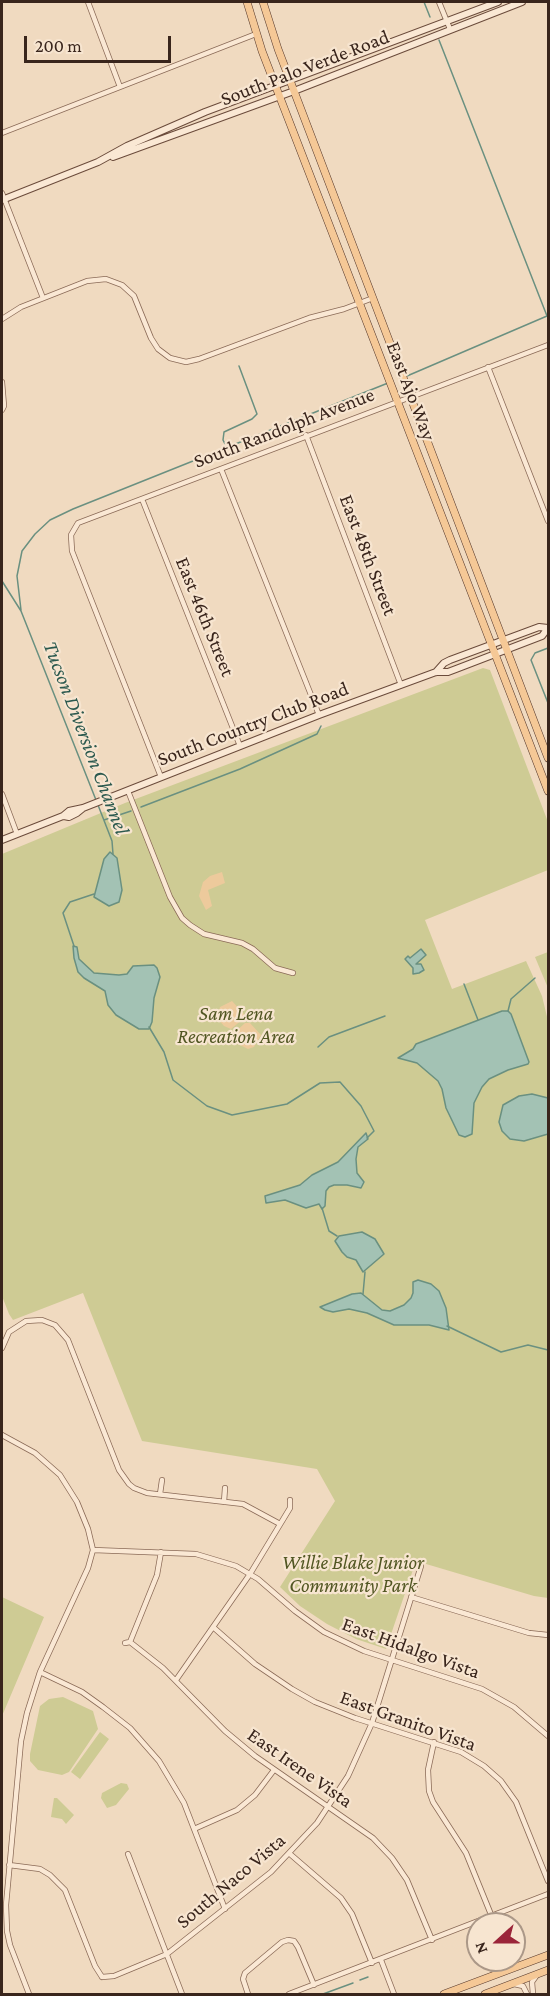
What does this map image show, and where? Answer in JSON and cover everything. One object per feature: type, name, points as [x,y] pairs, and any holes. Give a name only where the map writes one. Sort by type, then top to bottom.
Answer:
[{"type":"main road","name":"East Ajo Way","points":[[247,2],[275,86],[549,791]]},
{"type":"main road","name":"East Ajo Way","points":[[263,2],[294,91],[549,758]]},
{"type":"main road","name":"South Palo Verde Road","points":[[98,162],[127,146],[290,80],[498,2]]},
{"type":"main road","name":"South Palo Verde Road","points":[[2,198],[294,91],[522,2]]},
{"type":"main road","points":[[445,525],[458,520]]},
{"type":"main road","name":"South Country Club Road","points":[[436,672],[444,663],[503,640],[539,627],[549,628]]},
{"type":"main road","name":"South Country Club Road","points":[[2,840],[63,816],[69,817],[83,808],[319,715],[436,672],[448,672],[506,650],[542,636],[549,628]]},
{"type":"main road","points":[[444,1995],[549,1955]]},
{"type":"main road","points":[[485,1995],[549,1970]]},
{"type":"street","points":[[88,2],[120,87]]},
{"type":"street","points":[[439,2],[450,29]]},
{"type":"street","points":[[2,133],[256,34]]},
{"type":"street","points":[[2,198],[43,298]]},
{"type":"street","points":[[2,319],[21,307],[92,279],[102,278],[116,282],[134,296],[151,338],[158,349],[170,358],[186,362],[203,358],[309,318],[338,311],[373,298]]},
{"type":"street","name":"South Randolph Avenue","points":[[161,777],[72,551],[71,536],[78,523],[549,345]]},
{"type":"street","points":[[488,367],[549,521]]},
{"type":"street","points":[[2,382],[4,406],[2,410]]},
{"type":"street","name":"East 48th Street","points":[[306,435],[401,685]]},
{"type":"street","points":[[221,469],[319,715]]},
{"type":"street","name":"East 46th Street","points":[[142,499],[240,746]]},
{"type":"street","points":[[128,791],[170,897],[178,913],[186,922],[204,934],[247,945],[274,968],[293,973]]},
{"type":"street","points":[[2,794],[17,834]]},
{"type":"street","points":[[2,1348],[9,1332],[31,1320],[42,1320],[55,1325],[66,1336],[125,1480],[141,1491],[250,1507],[280,1524]]},
{"type":"street","points":[[75,1380],[82,1377]]},
{"type":"street","points":[[2,1435],[35,1453],[60,1475],[77,1502],[88,1528],[93,1550],[88,1568],[40,1672],[21,1738],[6,1905],[8,1939],[29,1995]]},
{"type":"street","points":[[100,1442],[107,1439]]},
{"type":"street","points":[[160,1494],[162,1480]]},
{"type":"street","points":[[224,1502],[225,1488]]},
{"type":"street","points":[[176,1680],[250,1574],[290,1508],[290,1500]]},
{"type":"street","name":"East Hidalgo Vista","points":[[93,1550],[206,1555],[236,1566],[250,1574],[324,1632],[357,1648],[470,1684],[501,1698],[549,1736]]},
{"type":"street","name":"East Irene Vista","points":[[161,1552],[157,1575],[127,1642],[176,1680],[225,1731],[274,1770],[373,1838],[399,1867],[414,1894],[432,1940]]},
{"type":"street","name":"South Naco Vista","points":[[9,1865],[40,1869],[50,1875],[65,1890],[101,1979],[167,1954],[271,1872],[290,1854],[328,1808],[348,1776],[372,1723],[421,1566]]},
{"type":"street","points":[[411,1597],[529,1634],[549,1635]]},
{"type":"street","name":"East Granito Vista","points":[[213,1627],[241,1653],[292,1689],[323,1705],[461,1752],[484,1766],[501,1781],[516,1802],[549,1881]]},
{"type":"street","points":[[40,1672],[82,1692],[130,1728],[159,1761],[175,1786],[225,1909]]},
{"type":"street","points":[[434,1742],[428,1770],[429,1791],[433,1802],[466,1852],[490,1912]]},
{"type":"street","points":[[194,1829],[237,1810],[255,1795],[274,1770]]},
{"type":"street","points":[[128,1854],[182,1995]]},
{"type":"street","points":[[290,1854],[341,1898],[352,1914],[372,1963]]},
{"type":"street","points":[[504,1912],[549,1894]]},
{"type":"street","points":[[290,1995],[466,1927]]},
{"type":"street","points":[[248,1995],[243,1979],[245,1972],[282,1942],[292,1938],[314,1985]]},
{"type":"street","points":[[2,1942],[8,1939]]},
{"type":"street","points":[[381,1960],[394,1995]]},
{"type":"street","points":[[533,1995],[532,1982],[538,1974]]},
{"type":"street","points":[[512,1984],[523,1986],[527,1995]]},
{"type":"green space","points":[[483,668],[490,670],[548,822],[548,870],[425,920],[452,989],[526,961],[542,996],[548,1021],[548,1598],[534,1596],[416,1561],[386,1649],[356,1639],[327,1624],[300,1606],[280,1587],[335,1501],[317,1469],[142,1441],[83,1293],[13,1320],[9,1314],[2,1296],[2,854],[125,803]]},
{"type":"green space","points":[[548,952],[548,988],[535,957]]},
{"type":"green space","points":[[2,1597],[44,1617],[2,1716]]},
{"type":"green space","points":[[63,1697],[93,1711],[98,1729],[69,1772],[62,1775],[38,1770],[30,1761],[30,1754],[40,1706],[49,1699]]},
{"type":"green space","points":[[100,1732],[109,1739],[80,1779],[71,1772]]},
{"type":"green space","points":[[121,1783],[127,1784],[129,1789],[116,1805],[107,1808],[101,1798],[102,1793]]},
{"type":"green space","points":[[54,1798],[57,1798],[74,1815],[66,1824],[62,1819],[51,1817]]},
{"type":"sand","points":[[222,872],[225,883],[208,890],[212,906],[206,910],[199,896],[203,882],[210,876]]},
{"type":"sand","points":[[232,1001],[244,1014],[243,1019],[231,1029],[224,1026],[217,1018],[220,1007]]},
{"type":"sand","points":[[245,1023],[250,1023],[261,1035],[254,1047],[248,1049],[238,1044],[233,1034]]},
{"type":"shaded area","points":[[110,852],[117,858],[122,890],[119,902],[109,906],[94,897],[104,859]]},
{"type":"shaded area","points":[[73,946],[77,947],[79,959],[94,973],[119,975],[127,974],[133,966],[154,965],[157,968],[160,977],[149,1029],[139,1029],[116,1015],[108,1005],[105,991],[78,972]]},
{"type":"shaded area","points":[[421,949],[426,955],[416,964],[421,964],[424,970],[413,974],[413,968],[405,959],[408,956],[410,958]]},
{"type":"shaded area","points":[[502,1011],[508,1011],[511,1014],[529,1062],[489,1079],[482,1087],[474,1103],[472,1134],[465,1137],[459,1135],[446,1108],[438,1081],[417,1063],[398,1058],[413,1049],[416,1044]]},
{"type":"shaded area","points":[[532,1094],[548,1098],[548,1134],[524,1141],[510,1139],[502,1131],[499,1122],[503,1105],[519,1096]]},
{"type":"shaded area","points":[[366,1133],[368,1139],[358,1147],[356,1159],[357,1173],[364,1182],[361,1188],[347,1185],[329,1187],[326,1191],[325,1206],[322,1209],[319,1204],[306,1208],[285,1200],[266,1203],[265,1196],[300,1185],[312,1175],[338,1162]]},
{"type":"shaded area","points":[[362,1232],[375,1239],[384,1254],[363,1272],[356,1260],[347,1257],[335,1241],[339,1236]]},
{"type":"shaded area","points":[[418,1280],[431,1284],[439,1291],[446,1308],[449,1330],[429,1325],[394,1325],[367,1313],[349,1309],[333,1312],[320,1307],[352,1294],[361,1293],[382,1310],[390,1311],[404,1305],[411,1298],[413,1282]]},
{"type":"waterway","points":[[424,2],[430,17]]},
{"type":"waterway","points":[[407,376],[547,316],[439,40]]},
{"type":"waterway","points":[[226,446],[223,440],[224,432],[252,419],[257,414],[239,366]]},
{"type":"waterway","points":[[21,610],[17,576],[22,551],[50,520],[388,383]]},
{"type":"waterway","name":"Tucson Diversion Channel","points":[[2,581],[21,611],[96,800]]},
{"type":"waterway","points":[[548,648],[535,653],[531,660],[548,703]]},
{"type":"waterway","points":[[141,807],[240,769],[317,734],[321,726]]},
{"type":"waterway","name":"Tucson Diversion Channel","points":[[98,805],[112,841],[113,854]]},
{"type":"waterway","points":[[104,820],[131,811]]},
{"type":"waterway","name":"Tucson Diversion Channel","points":[[74,946],[63,913],[70,902],[94,894]]},
{"type":"waterway","points":[[508,1011],[511,999],[535,978]]},
{"type":"waterway","points":[[464,984],[478,1020]]},
{"type":"waterway","points":[[318,1047],[329,1037],[385,1016]]},
{"type":"waterway","name":"Tucson Diversion Channel","points":[[149,1027],[164,1052],[173,1080],[207,1106],[232,1115],[287,1104],[320,1083],[340,1082],[361,1106],[374,1131],[367,1138]]},
{"type":"waterway","name":"Tucson Diversion Channel","points":[[322,1208],[329,1231],[337,1236]]},
{"type":"waterway","name":"Tucson Diversion Channel","points":[[363,1294],[365,1272]]},
{"type":"waterway","name":"Tucson Diversion Channel","points":[[447,1326],[501,1352],[528,1345],[548,1350]]},
{"type":"waterway","points":[[360,1980],[368,1977]]},
{"type":"waterway","points":[[323,1994],[353,1983]]},
{"type":"park label","name":"Sam Lena Recreation Area","points":[[236,1026]]},
{"type":"park label","name":"Willie Blake Junior Community Park","points":[[353,1574]]}]
